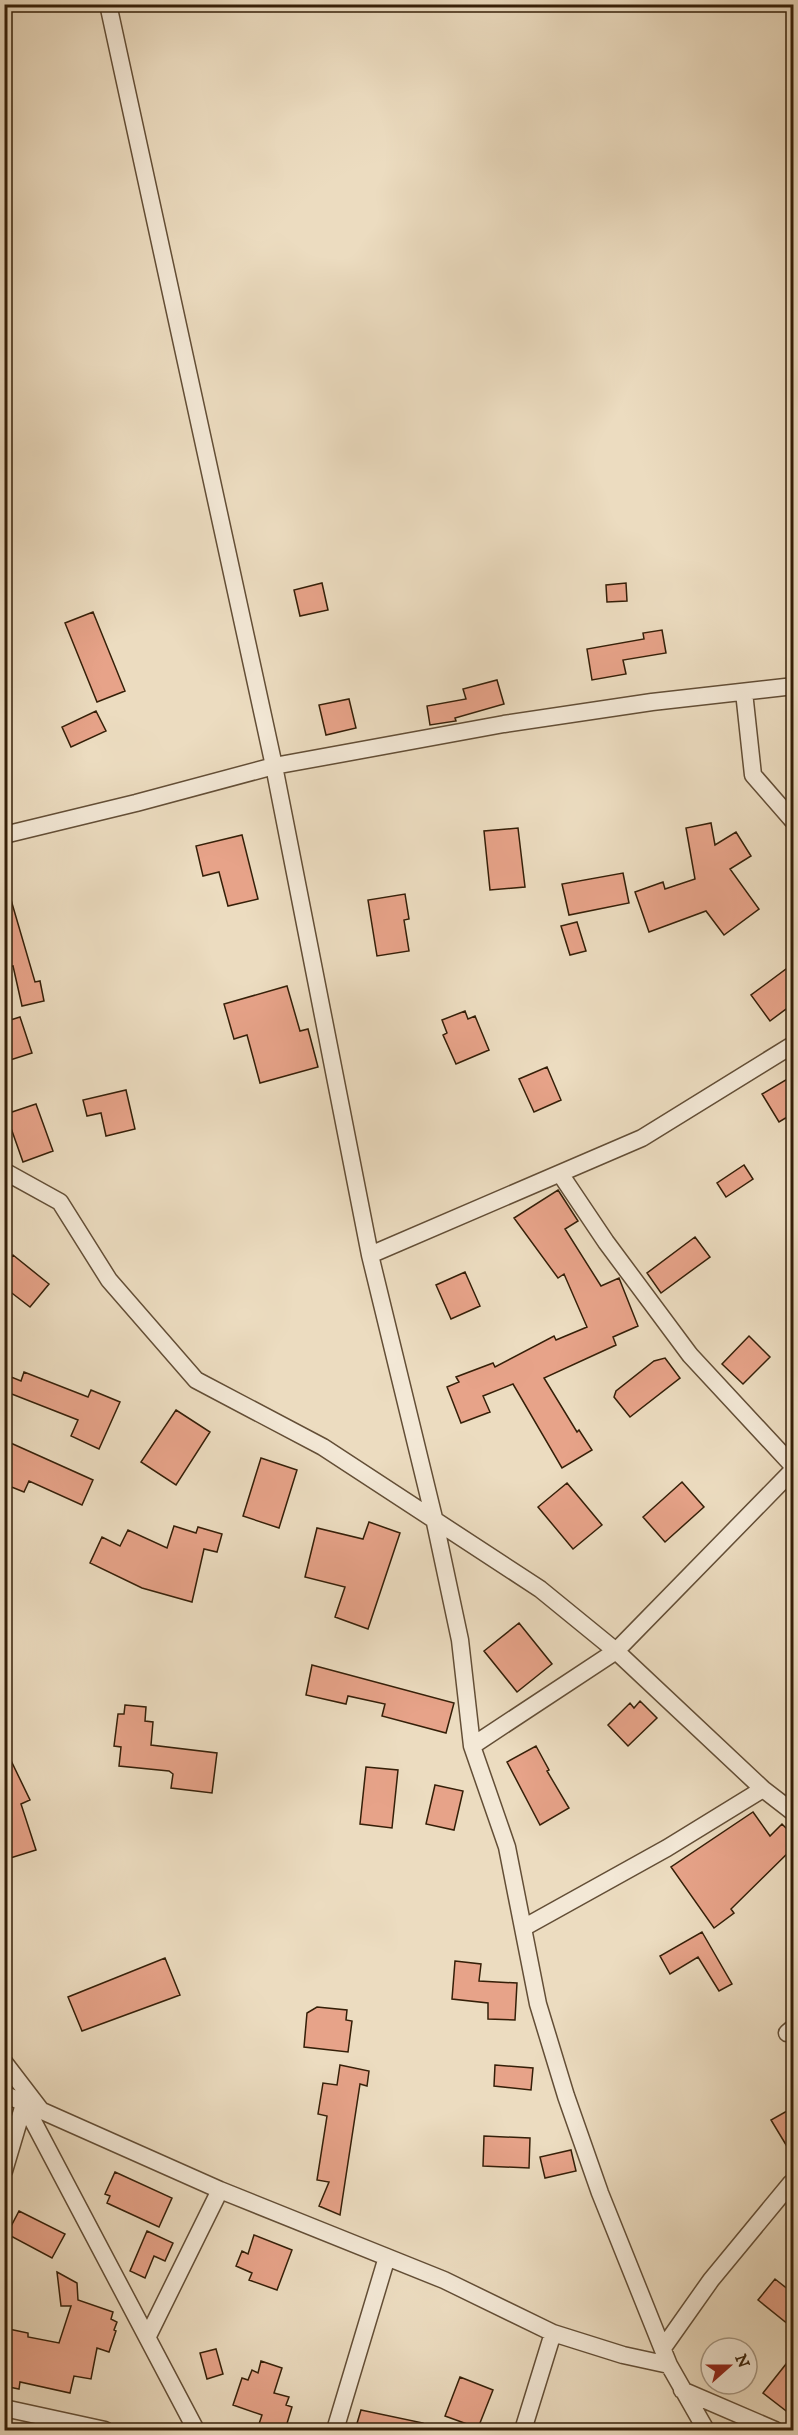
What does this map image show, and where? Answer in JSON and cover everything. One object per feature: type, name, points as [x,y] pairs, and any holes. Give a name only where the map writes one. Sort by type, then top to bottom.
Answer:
[{"type":"street","points":[[108,4],[274,765],[370,1255],[434,1518],[460,1640],[472,1746],[507,1847],[538,2004],[566,2096],[600,2193],[669,2365],[706,2430]]},
{"type":"street","points":[[4,834],[136,803],[274,765],[515,723],[652,702],[794,686]]},
{"type":"street","points":[[744,692],[753,775],[794,822]]},
{"type":"street","points":[[370,1255],[561,1175],[642,1138],[794,1044]]},
{"type":"street","points":[[4,1170],[60,1202],[109,1280],[196,1380],[323,1447],[540,1589],[616,1651],[763,1789],[794,1813]]},
{"type":"street","points":[[472,1746],[616,1651],[794,1468],[690,1355],[606,1242],[561,1175]]},
{"type":"street","points":[[523,1928],[667,1848],[763,1789]]},
{"type":"street","points":[[4,2062],[42,2112]]},
{"type":"street","points":[[4,2094],[220,2190],[444,2280],[552,2333],[623,2355],[669,2365]]},
{"type":"street","points":[[4,2171],[24,2104]]},
{"type":"street","points":[[24,2104],[196,2430]]},
{"type":"street","points":[[663,2348],[711,2280],[791,2183]]},
{"type":"street","points":[[148,2336],[220,2190]]},
{"type":"street","points":[[334,2430],[387,2257]]},
{"type":"street","points":[[523,2430],[552,2333]]},
{"type":"street","points":[[682,2390],[775,2430]]},
{"type":"street","points":[[4,2408],[105,2430]]},
{"type":"building","points":[[322,583],[328,610],[300,616],[294,590]]},
{"type":"building","points":[[626,583],[627,601],[607,602],[606,585]]},
{"type":"building","points":[[93,612],[125,691],[97,702],[65,623]]},
{"type":"building","points":[[662,630],[666,653],[623,660],[626,674],[592,680],[587,649],[644,639],[643,633]]},
{"type":"building","points":[[497,680],[504,704],[455,718],[456,721],[430,725],[427,706],[466,699],[463,689]]},
{"type":"building","points":[[349,699],[356,728],[326,735],[319,705]]},
{"type":"building","points":[[96,711],[106,731],[71,747],[62,727]]},
{"type":"building","points":[[711,823],[715,845],[736,832],[751,856],[730,869],[759,909],[724,935],[706,911],[649,932],[635,892],[663,882],[665,889],[695,879],[686,828]]},
{"type":"building","points":[[518,828],[525,887],[490,890],[484,831]]},
{"type":"building","points":[[242,835],[258,899],[228,906],[219,872],[203,876],[196,846]]},
{"type":"building","points":[[623,873],[629,903],[569,915],[562,884]]},
{"type":"building","points":[[9,893],[35,982],[40,981],[44,1001],[22,1006],[13,966],[4,968],[4,894]]},
{"type":"building","points":[[405,894],[409,919],[404,920],[409,951],[377,956],[368,900]]},
{"type":"building","points":[[577,922],[586,951],[570,955],[561,926]]},
{"type":"building","points":[[794,963],[794,1003],[770,1021],[751,995]]},
{"type":"building","points":[[287,986],[300,1031],[308,1029],[318,1067],[260,1083],[247,1035],[234,1039],[224,1004]]},
{"type":"building","points":[[465,1011],[468,1019],[475,1016],[489,1050],[456,1064],[443,1035],[447,1033],[442,1020]]},
{"type":"building","points":[[20,1017],[32,1053],[4,1062],[4,1022]]},
{"type":"building","points":[[547,1067],[561,1100],[534,1112],[519,1079]]},
{"type":"building","points":[[794,1075],[794,1113],[779,1122],[762,1094]]},
{"type":"building","points":[[126,1090],[135,1129],[106,1136],[101,1113],[87,1116],[83,1100]]},
{"type":"building","points":[[36,1104],[53,1151],[23,1162],[6,1114]]},
{"type":"building","points":[[744,1165],[753,1179],[726,1197],[717,1183]]},
{"type":"building","points":[[558,1190],[578,1221],[565,1229],[601,1286],[619,1278],[638,1326],[613,1337],[616,1345],[544,1378],[577,1432],[579,1430],[592,1450],[562,1468],[513,1384],[483,1396],[490,1412],[461,1423],[447,1387],[459,1382],[456,1377],[493,1363],[495,1367],[554,1336],[556,1340],[587,1327],[564,1274],[558,1278],[514,1218]]},
{"type":"building","points":[[695,1237],[710,1257],[661,1293],[647,1273]]},
{"type":"building","points":[[13,1255],[49,1284],[30,1307],[4,1287],[4,1266]]},
{"type":"building","points":[[465,1272],[480,1306],[451,1319],[436,1285]]},
{"type":"building","points":[[749,1336],[770,1357],[743,1384],[722,1364]]},
{"type":"building","points":[[665,1358],[680,1378],[630,1417],[614,1397],[616,1391],[654,1361]]},
{"type":"building","points":[[24,1372],[88,1397],[91,1390],[120,1402],[99,1449],[71,1436],[78,1420],[4,1391],[4,1374],[21,1381]]},
{"type":"building","points":[[176,1410],[210,1432],[176,1485],[141,1462]]},
{"type":"building","points":[[4,1440],[93,1480],[82,1505],[29,1481],[24,1492],[4,1484]]},
{"type":"building","points":[[261,1458],[297,1470],[279,1528],[243,1516]]},
{"type":"building","points":[[682,1482],[704,1507],[665,1542],[643,1517]]},
{"type":"building","points":[[567,1483],[602,1525],[573,1549],[538,1507]]},
{"type":"building","points":[[369,1522],[400,1533],[368,1629],[335,1617],[345,1587],[305,1577],[317,1528],[363,1539]]},
{"type":"building","points":[[174,1526],[196,1533],[198,1527],[222,1534],[217,1552],[204,1549],[192,1602],[142,1588],[90,1563],[102,1537],[120,1546],[128,1530],[167,1548]]},
{"type":"building","points":[[519,1623],[552,1664],[517,1692],[484,1651]]},
{"type":"building","points":[[312,1665],[454,1703],[446,1733],[382,1716],[385,1704],[348,1696],[346,1704],[306,1695]]},
{"type":"building","points":[[640,1701],[657,1718],[628,1746],[608,1725],[630,1703],[634,1708]]},
{"type":"building","points":[[125,1705],[146,1707],[145,1721],[153,1722],[151,1745],[217,1753],[212,1793],[171,1788],[173,1774],[169,1771],[119,1766],[121,1747],[114,1746],[118,1714],[124,1714]]},
{"type":"building","points":[[4,1746],[30,1800],[21,1804],[36,1850],[4,1860]]},
{"type":"building","points":[[536,1746],[549,1770],[547,1771],[569,1808],[540,1825],[507,1762]]},
{"type":"building","points":[[366,1767],[398,1770],[392,1828],[360,1824]]},
{"type":"building","points":[[435,1785],[463,1791],[454,1830],[426,1824]]},
{"type":"building","points":[[753,1812],[770,1836],[782,1824],[794,1836],[794,1847],[731,1909],[734,1913],[714,1928],[671,1867]]},
{"type":"building","points":[[702,1932],[732,1984],[719,1991],[698,1957],[670,1974],[660,1956]]},
{"type":"building","points":[[165,1958],[180,1995],[82,2031],[68,1997]]},
{"type":"building","points":[[455,1961],[481,1964],[479,1981],[517,1983],[515,2020],[488,2019],[488,2003],[452,1999]]},
{"type":"building","points":[[317,2007],[347,2010],[346,2020],[352,2021],[348,2052],[304,2047],[307,2013]]},
{"type":"building","points":[[340,2065],[369,2071],[367,2086],[360,2084],[340,2215],[319,2206],[329,2182],[317,2180],[327,2116],[318,2114],[323,2083],[337,2085]]},
{"type":"building","points":[[495,2065],[533,2068],[531,2090],[494,2086]]},
{"type":"building","points":[[794,2107],[794,2158],[771,2120]]},
{"type":"building","points":[[484,2136],[530,2138],[529,2168],[483,2166]]},
{"type":"building","points":[[571,2150],[576,2171],[545,2178],[540,2157]]},
{"type":"building","points":[[115,2172],[172,2198],[159,2227],[107,2203],[110,2196],[105,2194]]},
{"type":"building","points":[[19,2211],[65,2234],[52,2258],[7,2234]]},
{"type":"building","points":[[147,2231],[173,2243],[165,2261],[154,2256],[145,2278],[130,2271]]},
{"type":"building","points":[[254,2235],[292,2250],[277,2290],[249,2280],[252,2273],[236,2266],[242,2251],[248,2254]]},
{"type":"building","points":[[57,2272],[77,2283],[78,2300],[113,2312],[111,2319],[117,2322],[109,2352],[97,2348],[91,2379],[74,2376],[70,2393],[20,2382],[19,2389],[4,2386],[4,2328],[28,2333],[28,2337],[59,2343],[71,2306],[61,2306]]},
{"type":"building","points":[[775,2279],[794,2294],[794,2329],[758,2300]]},
{"type":"building","points":[[216,2349],[223,2374],[207,2379],[200,2353]]},
{"type":"building","points":[[794,2354],[794,2417],[763,2393]]},
{"type":"building","points":[[261,2361],[282,2368],[274,2393],[289,2397],[286,2405],[292,2407],[285,2430],[257,2430],[262,2415],[233,2405],[242,2378],[248,2380],[252,2370],[258,2373]]},
{"type":"building","points":[[460,2377],[493,2390],[478,2428],[445,2416]]},
{"type":"building","points":[[361,2410],[423,2423],[422,2430],[355,2430]]}]
